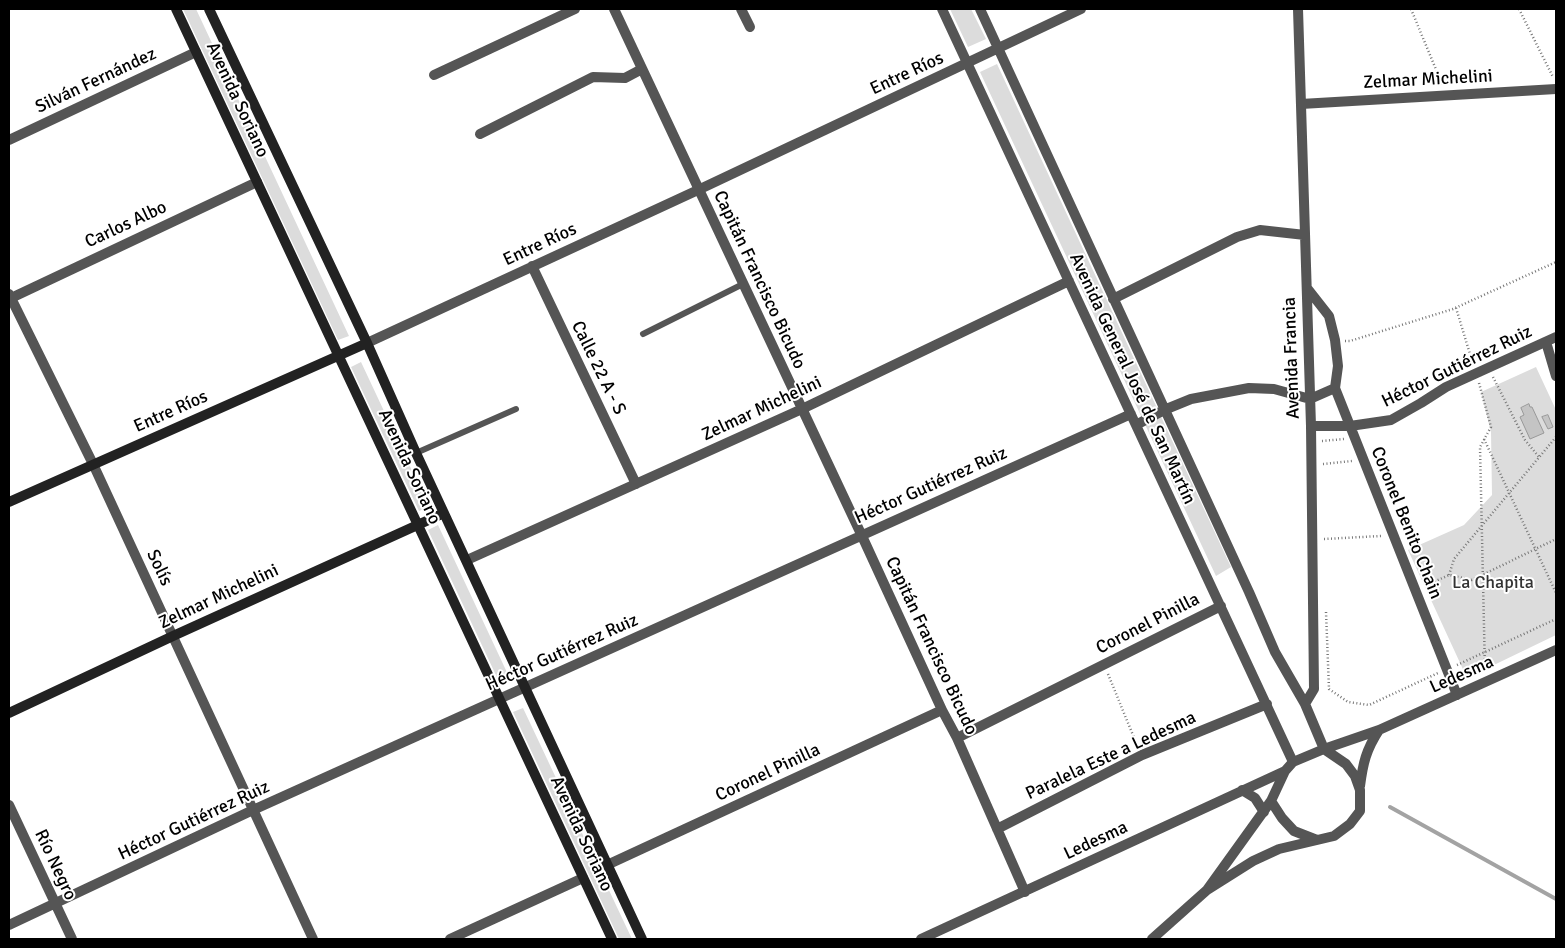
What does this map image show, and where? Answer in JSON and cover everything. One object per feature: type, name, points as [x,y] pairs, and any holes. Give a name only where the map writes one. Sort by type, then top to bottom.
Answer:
[{"type":"street","name":"Avenida Soriano","points":[[176,9],[612,939]]},
{"type":"street","name":"Avenida Soriano","points":[[209,9],[367,342],[416,453],[642,939]]},
{"type":"street","points":[[434,75],[575,9]]},
{"type":"street","name":"Capitán Francisco Bicudo","points":[[614,9],[862,536],[1025,892]]},
{"type":"street","points":[[741,9],[750,27]]},
{"type":"street","name":"Avenida General José de San Martín","points":[[942,9],[1293,762]]},
{"type":"street","name":"Avenida General José de San Martín","points":[[980,9],[1275,652],[1306,704],[1324,749]]},
{"type":"street","name":"Entre Ríos","points":[[9,502],[339,356],[698,190],[1081,9]]},
{"type":"street","name":"Avenida Francia","points":[[1298,9],[1310,399],[1314,426],[1314,688],[1306,704]]},
{"type":"street","name":"Silván Fernández","points":[[9,140],[196,52]]},
{"type":"street","points":[[480,134],[593,77],[625,78],[642,69]]},
{"type":"street","name":"Zelmar Michelini","points":[[1301,104],[1556,88]]},
{"type":"street","name":"Carlos Albo","points":[[9,297],[257,182]]},
{"type":"street","points":[[1113,300],[1237,237],[1260,230],[1305,235]]},
{"type":"street","name":"Calle 22 A - S","points":[[532,266],[636,484]]},
{"type":"street","name":"Zelmar Michelini","points":[[467,560],[802,409],[1068,281]]},
{"type":"street","points":[[1136,425],[1164,410],[1191,399],[1249,388],[1274,389],[1310,399],[1335,388],[1338,366],[1335,340],[1329,316],[1307,288]]},
{"type":"street","name":"Solís","points":[[9,297],[93,464],[313,939]]},
{"type":"street","name":"Héctor Gutiérrez Ruiz","points":[[1314,426],[1350,426],[1391,420],[1446,387],[1556,337]]},
{"type":"street","points":[[1546,342],[1556,376]]},
{"type":"street","name":"Coronel Benito Chain","points":[[1335,388],[1458,695]]},
{"type":"street","name":"Héctor Gutiérrez Ruiz","points":[[9,925],[253,810],[1130,414]]},
{"type":"street","name":"Zelmar Michelini","points":[[9,713],[444,513]]},
{"type":"street","name":"Coronel Pinilla","points":[[956,738],[1220,606]]},
{"type":"street","name":"Ledesma","points":[[1324,749],[1379,730],[1556,650]]},
{"type":"street","name":"Paralela Este a Ledesma","points":[[997,829],[1142,755],[1267,704]]},
{"type":"street","name":"Coronel Pinilla","points":[[607,865],[942,710]]},
{"type":"street","points":[[1152,939],[1208,890],[1253,861],[1279,849],[1334,836],[1350,824],[1360,811],[1363,768],[1369,746],[1379,730]]},
{"type":"street","points":[[1208,890],[1272,801],[1285,771],[1293,762],[1324,749],[1346,764],[1355,776],[1360,790]]},
{"type":"street","name":"Ledesma","points":[[921,939],[1285,771]]},
{"type":"street","points":[[1242,790],[1255,798],[1264,812]]},
{"type":"street","points":[[1272,801],[1282,818],[1294,831],[1318,840]]},
{"type":"street","name":"Río Negro","points":[[9,805],[72,939]]},
{"type":"street","points":[[450,939],[583,878]]},
{"type":"lane","points":[[643,334],[743,284]]},
{"type":"lane","points":[[416,453],[516,409]]},
{"type":"path","points":[[1411,9],[1447,95]]},
{"type":"path","points":[[1519,9],[1556,83]]},
{"type":"path","points":[[1335,340],[1350,341],[1456,308],[1556,262]]},
{"type":"path","points":[[1456,308],[1491,427],[1480,447],[1485,682]]},
{"type":"path","points":[[1488,368],[1525,440],[1540,457]]},
{"type":"path","points":[[1314,426],[1318,441],[1355,438]]},
{"type":"path","points":[[1449,575],[1454,559],[1556,437]]},
{"type":"path","points":[[1484,439],[1556,593]]},
{"type":"path","points":[[1319,464],[1363,460]]},
{"type":"path","points":[[1322,539],[1393,535]]},
{"type":"path","points":[[1416,590],[1449,575],[1472,580],[1556,539]]},
{"type":"path","points":[[1326,605],[1329,689],[1348,702],[1369,705],[1556,619]]},
{"type":"path","points":[[1104,664],[1142,755]]},
{"type":"green space","points":[[183,9],[196,9],[349,336],[338,340]]},
{"type":"green space","points":[[950,9],[971,9],[986,39],[968,47]]},
{"type":"green space","points":[[997,64],[1231,567],[1216,576],[980,72]]},
{"type":"green space","points":[[361,362],[429,507],[419,511],[351,367]]},
{"type":"green space","name":"La Chapita","points":[[1536,367],[1556,410],[1556,635],[1467,678],[1408,550],[1464,525],[1492,495],[1491,432],[1481,392]]},
{"type":"green space","points":[[438,525],[511,681],[501,686],[428,530]]},
{"type":"green space","points":[[523,708],[632,939],[619,939],[513,712]]},
{"type":"building","points":[[1529,404],[1544,433],[1530,439],[1520,417],[1524,415],[1521,408]]},
{"type":"building","points":[[1548,415],[1553,427],[1548,429],[1542,417]]},
{"type":"waterway","points":[[1390,807],[1556,899]]}]
